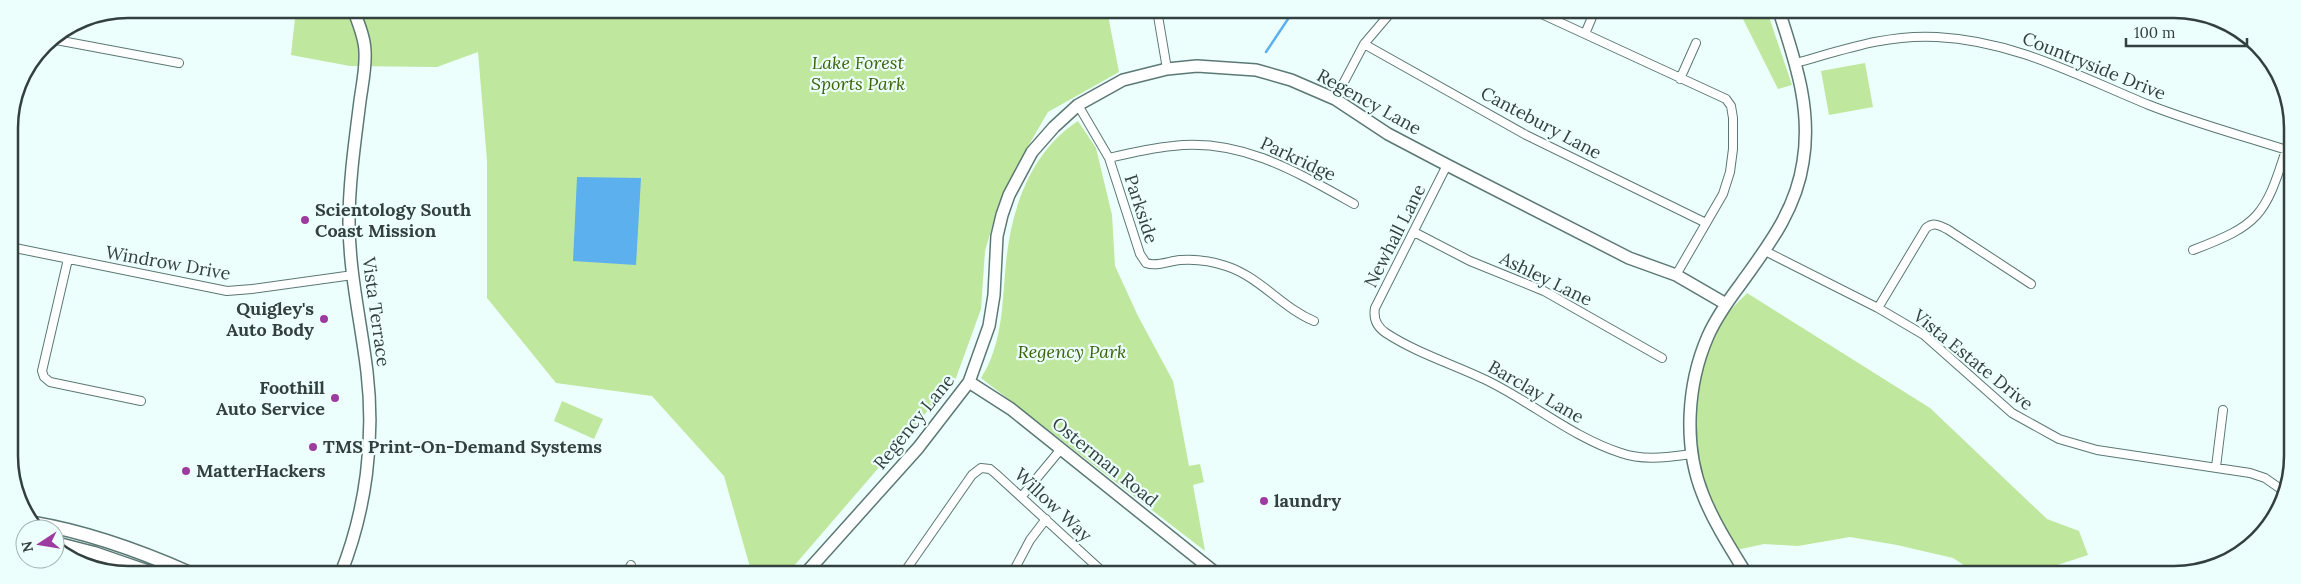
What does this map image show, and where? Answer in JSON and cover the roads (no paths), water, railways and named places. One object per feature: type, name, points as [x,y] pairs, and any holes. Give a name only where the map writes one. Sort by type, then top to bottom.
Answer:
[{"type":"main road","points":[[65,530],[98,538],[174,566]]},
{"type":"main road","points":[[65,546],[132,566]]},
{"type":"street","name":"Vista Terrace","points":[[344,566],[356,532],[368,456],[368,385],[350,242],[350,194],[366,52],[356,18]]},
{"type":"street","points":[[1158,18],[1167,69]]},
{"type":"street","points":[[1335,99],[1364,44],[1386,18]]},
{"type":"street","points":[[1550,18],[1726,99],[1731,106],[1733,149],[1730,172],[1723,194],[1676,275]]},
{"type":"street","points":[[1585,34],[1592,18]]},
{"type":"street","points":[[1741,566],[1723,536],[1702,495],[1692,454],[1690,420],[1694,380],[1707,336],[1726,304],[1777,232],[1793,201],[1803,163],[1806,139],[1806,112],[1796,63],[1780,18]]},
{"type":"street","name":"Countryside Drive","points":[[1796,63],[1879,40],[1936,37],[1975,40],[2019,51],[2175,115],[2284,149]]},
{"type":"street","points":[[60,41],[179,63]]},
{"type":"street","points":[[1680,79],[1696,43]]},
{"type":"street","name":"Cantebury Lane","points":[[1364,44],[1526,135],[1706,223]]},
{"type":"street","name":"Regency Lane","points":[[812,566],[918,448],[969,382],[989,326],[994,295],[997,236],[1009,195],[1032,152],[1054,127],[1078,106],[1123,80],[1167,69],[1196,66],[1256,70],[1291,80],[1335,99],[1388,134],[1447,165],[1629,258],[1676,275],[1726,304]]},
{"type":"street","name":"Parkside","points":[[1078,106],[1109,158],[1140,254],[1146,263],[1155,264],[1187,260],[1224,265],[1251,278],[1291,310],[1314,321]]},
{"type":"street","name":"Parkridge","points":[[1109,158],[1174,145],[1206,145],[1238,149],[1294,170],[1354,204]]},
{"type":"street","points":[[2193,250],[2238,231],[2261,212],[2274,189],[2284,161]]},
{"type":"street","name":"Newhall Lane","points":[[1375,321],[1375,308],[1447,165]]},
{"type":"street","points":[[1878,308],[1926,228],[1931,224],[1937,224],[1947,229],[2031,284]]},
{"type":"street","name":"Ashley Lane","points":[[1414,232],[1470,261],[1544,292],[1662,358]]},
{"type":"street","name":"Windrow Drive","points":[[18,249],[228,290],[252,289],[353,275]]},
{"type":"street","name":"Vista Estate Drive","points":[[1765,251],[1878,308],[1924,335],[2012,413],[2059,439],[2097,450],[2258,475],[2279,488]]},
{"type":"street","points":[[68,260],[42,371],[44,378],[55,383],[141,401]]},
{"type":"street","name":"Barclay Lane","points":[[1375,321],[1386,333],[1489,382],[1602,446],[1638,457],[1660,458],[1692,454]]},
{"type":"street","name":"Osterman Road","points":[[969,382],[998,399],[1207,566]]},
{"type":"street","points":[[2216,467],[2223,410]]},
{"type":"street","points":[[1022,496],[1061,449]]},
{"type":"street","name":"Willow Way","points":[[909,566],[972,475],[981,468],[990,469],[1022,496],[1096,566]]},
{"type":"street","points":[[1016,566],[1030,540],[1046,519]]},
{"type":"water","points":[[577,177],[641,178],[636,265],[573,261]]},
{"type":"waterway","points":[[1266,52],[1289,18]]},
{"type":"place","name":"Scientology South Coast Mission","points":[[305,220]]},
{"type":"place","name":"Quigley's Auto Body","points":[[324,319]]},
{"type":"place","name":"Foothill Auto Service","points":[[335,398]]},
{"type":"place","name":"TMS Print-On-Demand Systems","points":[[313,447]]},
{"type":"place","name":"MatterHackers","points":[[186,471]]},
{"type":"place","name":"laundry","points":[[1264,501]]},
{"type":"park label","name":"Lake Forest Sports Park","points":[[858,73]]},
{"type":"park label","name":"Regency Park","points":[[1072,352]]}]
